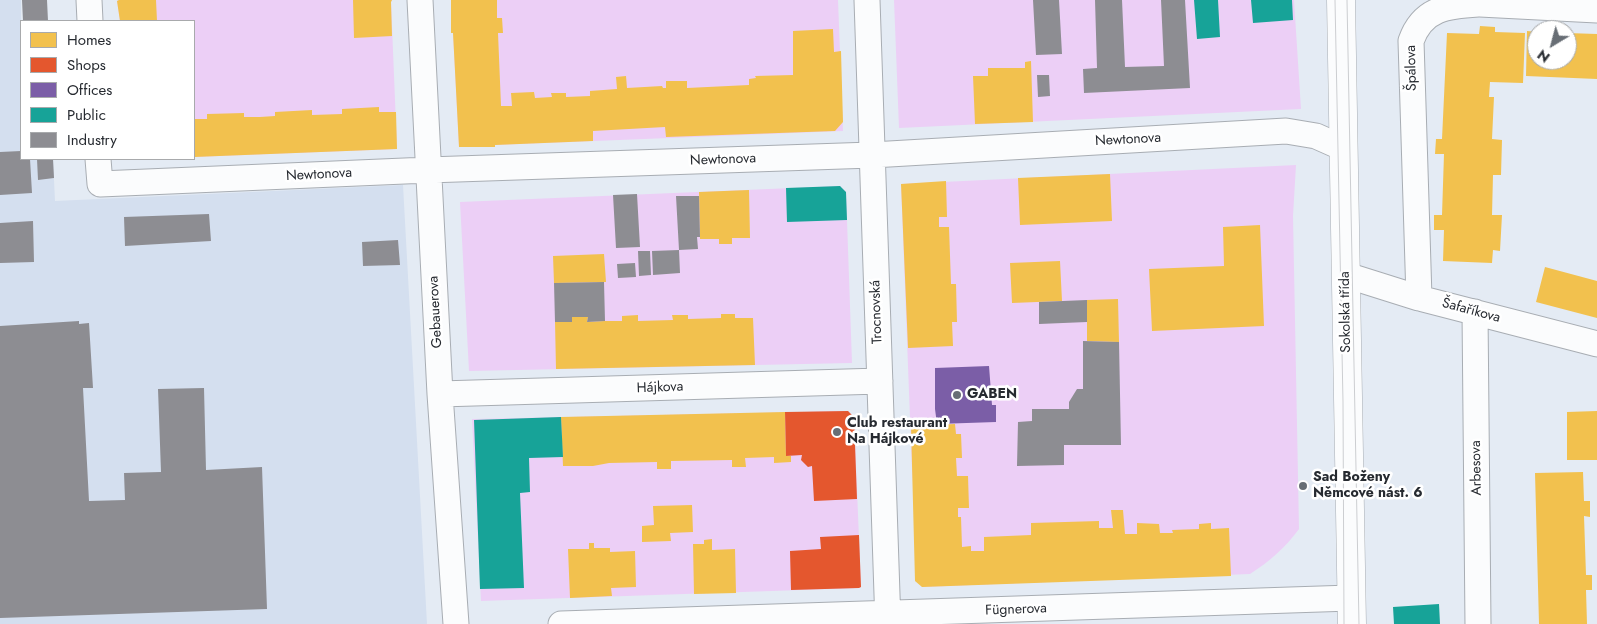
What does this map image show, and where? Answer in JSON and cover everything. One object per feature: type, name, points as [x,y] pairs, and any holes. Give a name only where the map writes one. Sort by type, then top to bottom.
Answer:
[{"type":"street","points":[[89,0],[90,20]]},
{"type":"street","name":"Gebauerova","points":[[420,0],[440,394],[456,624]]},
{"type":"street","name":"Trocnovská","points":[[867,0],[887,619]]},
{"type":"street","name":"Sokolská třída","points":[[1341,0],[1352,611]]},
{"type":"street","name":"Špálova","points":[[1419,298],[1411,42],[1418,26],[1436,11],[1480,4],[1597,10]]},
{"type":"street","name":"Newtonova","points":[[98,160],[100,184],[428,170],[872,155],[1286,131],[1316,136],[1343,148]]},
{"type":"street","name":"Šafaříkova","points":[[1346,275],[1419,298],[1597,344]]},
{"type":"street","name":"Arbesova","points":[[1475,312],[1478,624]]},
{"type":"street","name":"Hájkova","points":[[440,394],[880,381]]},
{"type":"street","name":"Fügnerova","points":[[561,624],[1352,611]]},
{"type":"shaded area","points":[[0,0],[21,0],[20,160],[53,160],[55,201],[403,185],[427,624],[0,624]]},
{"type":"shaded area","points":[[392,0],[397,149],[195,157],[195,20],[120,20],[117,1]]},
{"type":"shaded area","points":[[451,0],[838,0],[843,131],[459,147],[453,33],[451,33]]},
{"type":"shaded area","points":[[894,0],[1294,0],[1301,109],[899,128]]},
{"type":"shaded area","points":[[1296,165],[1293,216],[1299,529],[1289,542],[1250,574],[922,587],[912,470],[901,184]]},
{"type":"shaded area","points":[[840,186],[846,192],[852,363],[469,371],[460,202]]},
{"type":"shaded area","points":[[848,411],[854,417],[861,587],[481,601],[472,419]]},
{"type":"building: Homes","points":[[156,0],[157,20],[120,20],[117,1]]},
{"type":"building: Homes","points":[[353,0],[392,0],[392,36],[354,38]]},
{"type":"building: Homes","points":[[451,0],[497,0],[497,18],[502,18],[503,33],[498,33],[501,106],[512,106],[511,93],[534,92],[535,98],[552,97],[551,93],[566,93],[566,97],[590,96],[590,91],[617,89],[616,77],[626,76],[627,88],[662,86],[666,88],[666,81],[687,81],[687,88],[749,85],[749,79],[756,78],[755,76],[793,75],[793,31],[833,29],[834,52],[841,51],[843,122],[835,131],[666,137],[665,127],[593,131],[593,141],[495,145],[495,147],[459,147],[453,33],[451,33]]},
{"type":"building: Homes","points":[[1480,26],[1495,27],[1495,32],[1525,33],[1523,83],[1490,82],[1489,97],[1494,97],[1492,139],[1502,140],[1501,175],[1493,175],[1492,215],[1502,215],[1500,251],[1493,250],[1492,263],[1443,261],[1444,230],[1434,230],[1434,215],[1442,215],[1444,154],[1435,154],[1436,139],[1442,139],[1447,33],[1479,34]]},
{"type":"building: Homes","points":[[1527,31],[1527,70],[1577,70],[1577,33],[1597,34],[1597,79],[1526,76]]},
{"type":"building: Homes","points":[[1031,61],[1033,122],[975,124],[973,76],[988,76],[988,68],[1025,68],[1025,62]]},
{"type":"building: Homes","points":[[379,107],[379,112],[396,112],[397,149],[195,157],[195,119],[207,119],[207,114],[244,113],[244,117],[260,117],[275,116],[275,112],[312,110],[312,115],[342,114],[342,109]]},
{"type":"building: Homes","points":[[1110,174],[1112,221],[1020,225],[1018,178]]},
{"type":"building: Homes","points":[[946,181],[947,217],[939,217],[939,227],[949,227],[951,284],[956,284],[957,322],[952,322],[953,346],[908,348],[901,184]]},
{"type":"building: Homes","points":[[749,190],[750,238],[732,238],[732,244],[719,244],[719,239],[700,239],[699,192]]},
{"type":"building: Homes","points":[[1260,225],[1264,326],[1152,331],[1149,269],[1224,266],[1223,227]]},
{"type":"building: Homes","points":[[604,254],[606,282],[554,283],[553,256]]},
{"type":"building: Homes","points":[[1060,261],[1062,301],[1012,303],[1010,263]]},
{"type":"building: Homes","points":[[1545,267],[1597,281],[1597,318],[1536,302]]},
{"type":"building: Homes","points":[[1118,299],[1119,342],[1087,341],[1087,300]]},
{"type":"building: Homes","points":[[721,314],[735,314],[735,318],[753,318],[755,365],[556,369],[555,322],[572,322],[572,317],[588,317],[587,322],[622,321],[622,316],[638,315],[638,321],[673,320],[672,315],[688,315],[688,319],[721,318]]},
{"type":"building: Homes","points":[[1597,411],[1597,460],[1567,460],[1567,412]]},
{"type":"building: Homes","points":[[785,412],[786,456],[791,456],[791,462],[774,463],[774,457],[745,458],[746,467],[732,467],[732,460],[671,461],[671,469],[657,469],[657,462],[563,466],[561,417]]},
{"type":"building: Homes","points":[[955,424],[956,434],[961,434],[962,458],[956,458],[957,476],[968,476],[969,508],[958,508],[958,517],[961,517],[962,547],[971,546],[971,551],[984,551],[984,537],[1031,535],[1031,523],[1099,521],[1099,528],[1113,528],[1111,510],[1123,510],[1125,534],[1137,534],[1137,523],[1159,524],[1160,533],[1173,533],[1172,530],[1199,529],[1199,524],[1211,523],[1211,529],[1229,528],[1231,576],[922,587],[915,581],[911,426]]},
{"type":"building: Homes","points":[[1583,472],[1584,501],[1590,501],[1590,517],[1584,516],[1586,575],[1592,575],[1592,590],[1586,590],[1587,624],[1539,624],[1535,473]]},
{"type":"building: Homes","points":[[692,505],[693,532],[670,533],[671,541],[642,542],[642,526],[654,525],[653,506]]},
{"type":"building: Homes","points":[[712,539],[712,550],[735,549],[736,593],[694,594],[693,544],[704,544],[704,540]]},
{"type":"building: Homes","points":[[589,543],[594,543],[594,548],[610,548],[610,552],[635,551],[636,587],[611,588],[612,596],[570,598],[568,549],[589,549]]},
{"type":"building: Shops","points":[[848,411],[854,417],[857,499],[814,501],[812,466],[808,467],[801,460],[802,455],[786,456],[785,412]]},
{"type":"building: Shops","points":[[859,535],[861,587],[791,590],[790,551],[821,549],[820,537]]},
{"type":"building: Offices","points":[[989,366],[992,405],[996,405],[996,422],[937,424],[935,368]]},
{"type":"building: Public","points":[[1194,0],[1218,0],[1220,37],[1197,39]]},
{"type":"building: Public","points":[[1251,0],[1292,0],[1293,20],[1253,23]]},
{"type":"building: Public","points":[[840,186],[846,192],[847,220],[787,222],[786,188]]},
{"type":"building: Public","points":[[561,417],[563,457],[529,458],[530,492],[520,493],[524,588],[480,589],[474,420]]},
{"type":"building: Public","points":[[1439,604],[1440,624],[1394,624],[1393,607]]},
{"type":"building: Industry","points":[[22,0],[47,0],[48,20],[23,20]]},
{"type":"building: Industry","points":[[1033,0],[1059,0],[1062,54],[1036,55]]},
{"type":"building: Industry","points":[[1095,0],[1122,0],[1125,67],[1164,66],[1161,0],[1185,0],[1190,88],[1084,93],[1083,69],[1097,68]]},
{"type":"building: Industry","points":[[1037,75],[1049,75],[1050,96],[1038,97]]},
{"type":"building: Industry","points":[[20,151],[20,160],[30,160],[32,193],[0,195],[0,152]]},
{"type":"building: Industry","points":[[37,160],[53,160],[54,178],[38,180]]},
{"type":"building: Industry","points":[[637,194],[640,247],[616,248],[613,195]]},
{"type":"building: Industry","points":[[676,196],[699,196],[700,237],[697,237],[698,249],[679,250]]},
{"type":"building: Industry","points":[[209,214],[211,241],[125,246],[124,217]]},
{"type":"building: Industry","points":[[33,221],[34,262],[0,263],[0,223]]},
{"type":"building: Industry","points":[[398,240],[400,265],[363,266],[362,242]]},
{"type":"building: Industry","points":[[679,250],[680,273],[653,275],[652,251]]},
{"type":"building: Industry","points":[[638,251],[650,251],[651,275],[639,276]]},
{"type":"building: Industry","points":[[635,263],[636,277],[618,278],[617,264]]},
{"type":"building: Industry","points":[[604,282],[605,321],[587,322],[588,317],[572,317],[572,322],[555,322],[554,283]]},
{"type":"building: Industry","points":[[1087,300],[1087,322],[1039,324],[1039,302]]},
{"type":"building: Industry","points":[[79,321],[79,324],[89,323],[93,388],[83,388],[89,501],[125,500],[124,473],[161,472],[158,389],[204,388],[206,470],[262,467],[267,609],[0,618],[0,326]]},
{"type":"building: Industry","points":[[1083,341],[1119,342],[1121,445],[1064,445],[1064,465],[1017,466],[1018,422],[1032,421],[1032,409],[1069,409],[1069,402],[1077,389],[1083,389]]},
{"type":"tram line","points":[[1335,0],[1343,402],[1344,624]]},
{"type":"tram line","points":[[1347,0],[1359,624]]},
{"type":"place","name":"GABEN","points":[[957,395]]},
{"type":"place","name":"Club restaurant Na Hájkové","points":[[837,432]]},
{"type":"place","name":"Sad Boženy Němcové nást. 6","points":[[1303,486]]}]
